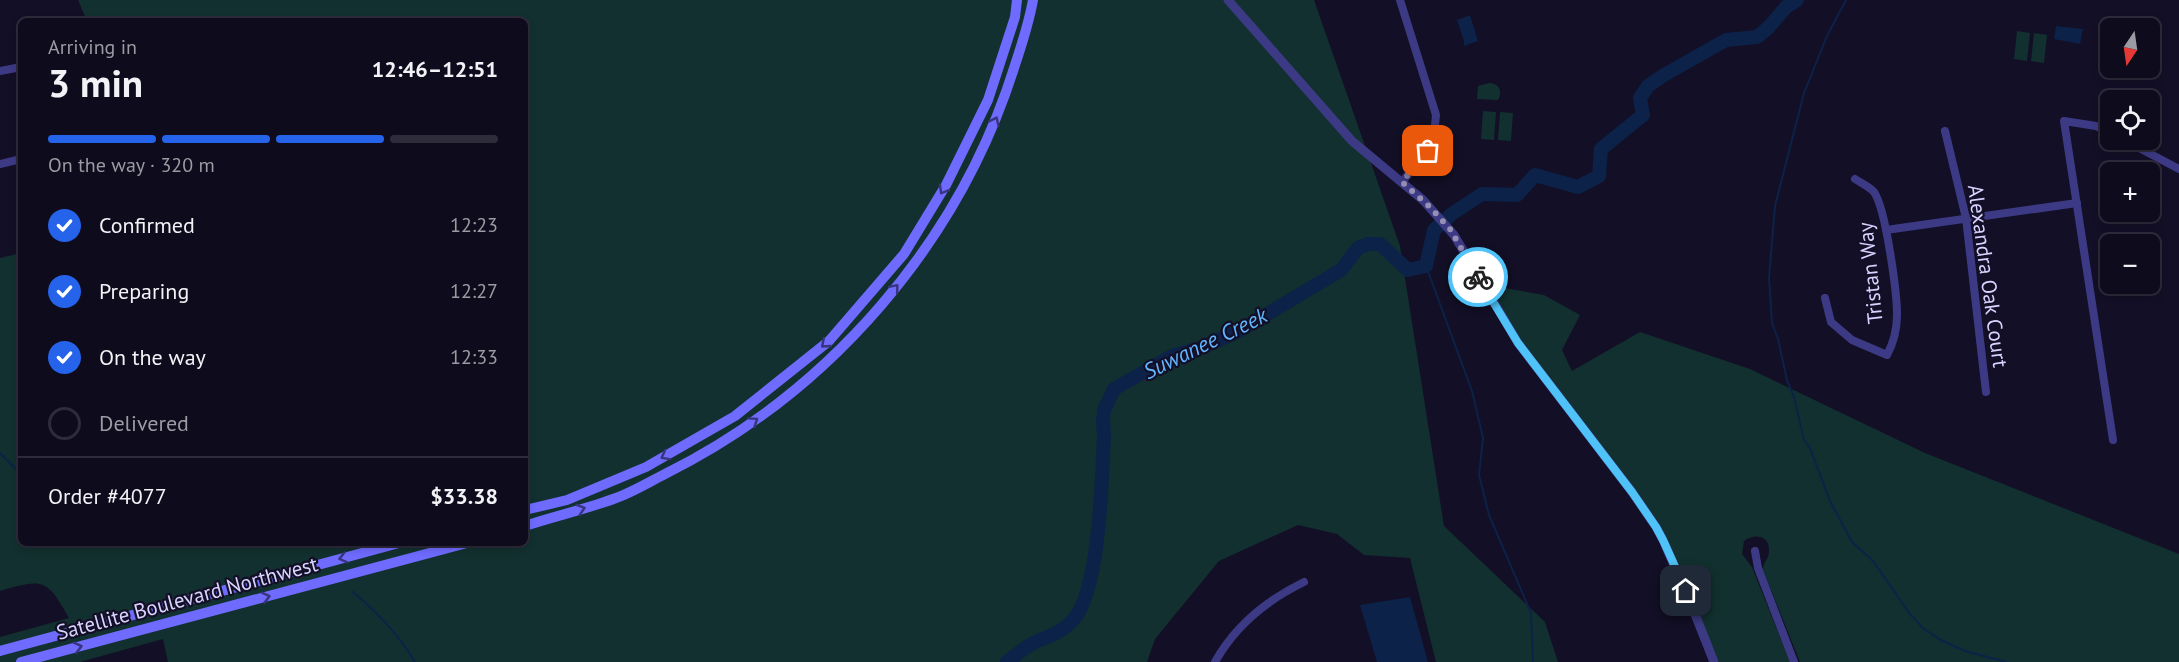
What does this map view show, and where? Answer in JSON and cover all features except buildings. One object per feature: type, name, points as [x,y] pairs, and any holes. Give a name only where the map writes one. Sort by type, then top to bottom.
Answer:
[{"type":"main road","points":[[528,509],[567,500],[646,466],[735,417],[829,341],[904,254],[946,185],[988,100],[1015,18],[1017,0]]},
{"type":"main road","points":[[528,524],[617,498],[704,455],[783,401],[855,336],[917,262],[966,184],[1002,106],[1030,18],[1033,0]]},
{"type":"main road","name":"Satellite Boulevard Northwest","points":[[0,651],[388,546]]},
{"type":"main road","name":"Satellite Boulevard Northwest","points":[[21,662],[456,546]]},
{"type":"street","points":[[1228,0],[1352,141],[1430,207],[1450,229],[1518,343],[1632,492],[1656,527],[1714,662]]},
{"type":"street","points":[[1400,0],[1436,115],[1435,133],[1428,151],[1402,182]]},
{"type":"street","points":[[0,71],[18,68]]},
{"type":"street","points":[[2100,128],[2064,121],[2113,440]]},
{"type":"street","name":"Alexandra Oak Court","points":[[1945,131],[1966,218],[1986,392]]},
{"type":"street","points":[[2143,150],[2179,169]]},
{"type":"street","points":[[0,164],[18,160]]},
{"type":"street","name":"Tristan Way","points":[[1826,298],[1831,322],[1852,340],[1887,355],[1894,342],[1897,315],[1886,230],[1880,203],[1873,190],[1855,180]]},
{"type":"street","points":[[1886,230],[2077,203]]},
{"type":"street","points":[[1755,551],[1758,568],[1794,662]]},
{"type":"street","points":[[1215,662],[1232,636],[1250,618],[1270,601],[1304,582]]},
{"type":"green space","points":[[78,0],[1314,0],[1400,246],[1444,526],[1545,622],[1558,662],[1436,662],[1410,558],[1364,555],[1337,534],[1298,525],[1219,561],[1155,639],[1147,662],[168,662],[163,639],[80,662],[0,662],[0,637],[69,618],[55,596],[43,585],[26,584],[0,591],[0,258],[18,254],[18,546],[528,546],[528,18],[86,18]]},
{"type":"green space","points":[[2017,31],[2030,33],[2027,61],[2014,59]]},
{"type":"green space","points":[[2034,33],[2047,35],[2044,63],[2031,61]]},
{"type":"green space","points":[[1489,83],[1499,89],[1498,100],[1477,99],[1478,86]]},
{"type":"green space","points":[[1483,111],[1496,112],[1494,140],[1481,139]]},
{"type":"green space","points":[[1500,112],[1513,113],[1511,141],[1498,140]]},
{"type":"green space","points":[[1505,288],[1544,295],[1580,315],[1562,350],[1572,371],[1640,332],[1750,369],[1925,453],[2179,554],[2179,662],[1800,662],[1763,570],[1769,554],[1769,546],[1764,539],[1757,536],[1744,541],[1742,554],[1752,567],[1790,662],[1719,662],[1671,548],[1647,508],[1518,337],[1493,296]]},
{"type":"water","points":[[1470,15],[1478,41],[1464,46],[1457,20]]},
{"type":"water","points":[[2056,26],[2083,29],[2080,44],[2054,39]]},
{"type":"water","points":[[1410,597],[1428,662],[1377,662],[1360,605]]},
{"type":"waterway","name":"Suwanee Creek","points":[[1007,662],[1033,643],[1064,628],[1073,620],[1082,605],[1089,585],[1098,532],[1104,410],[1114,389],[1172,356],[1200,348],[1239,331],[1341,270],[1358,248],[1368,244],[1380,244],[1408,270],[1426,266],[1434,230],[1453,213],[1482,194],[1517,195],[1535,175],[1578,187],[1599,176],[1601,149],[1643,115],[1640,98],[1648,86],[1726,40],[1757,37],[1786,7],[1797,0]]},
{"type":"waterway","points":[[1846,0],[1827,36],[1804,93],[1775,206],[1769,278],[1772,323],[1804,440],[1810,448],[1830,501],[1852,542],[1873,561],[1910,614],[1924,629],[1965,651],[2006,662]]},
{"type":"waterway","points":[[1426,266],[1472,391],[1483,438],[1479,475],[1489,515],[1531,613],[1533,662]]},
{"type":"waterway","points":[[0,453],[18,471]]},
{"type":"waterway","points":[[353,592],[387,624],[415,662]]},
{"type":"way so far","points":[[1428,151],[1402,182],[1450,229],[1478,277]]},
{"type":"route","points":[[1478,277],[1518,343],[1632,492],[1656,527],[1686,591]]}]
